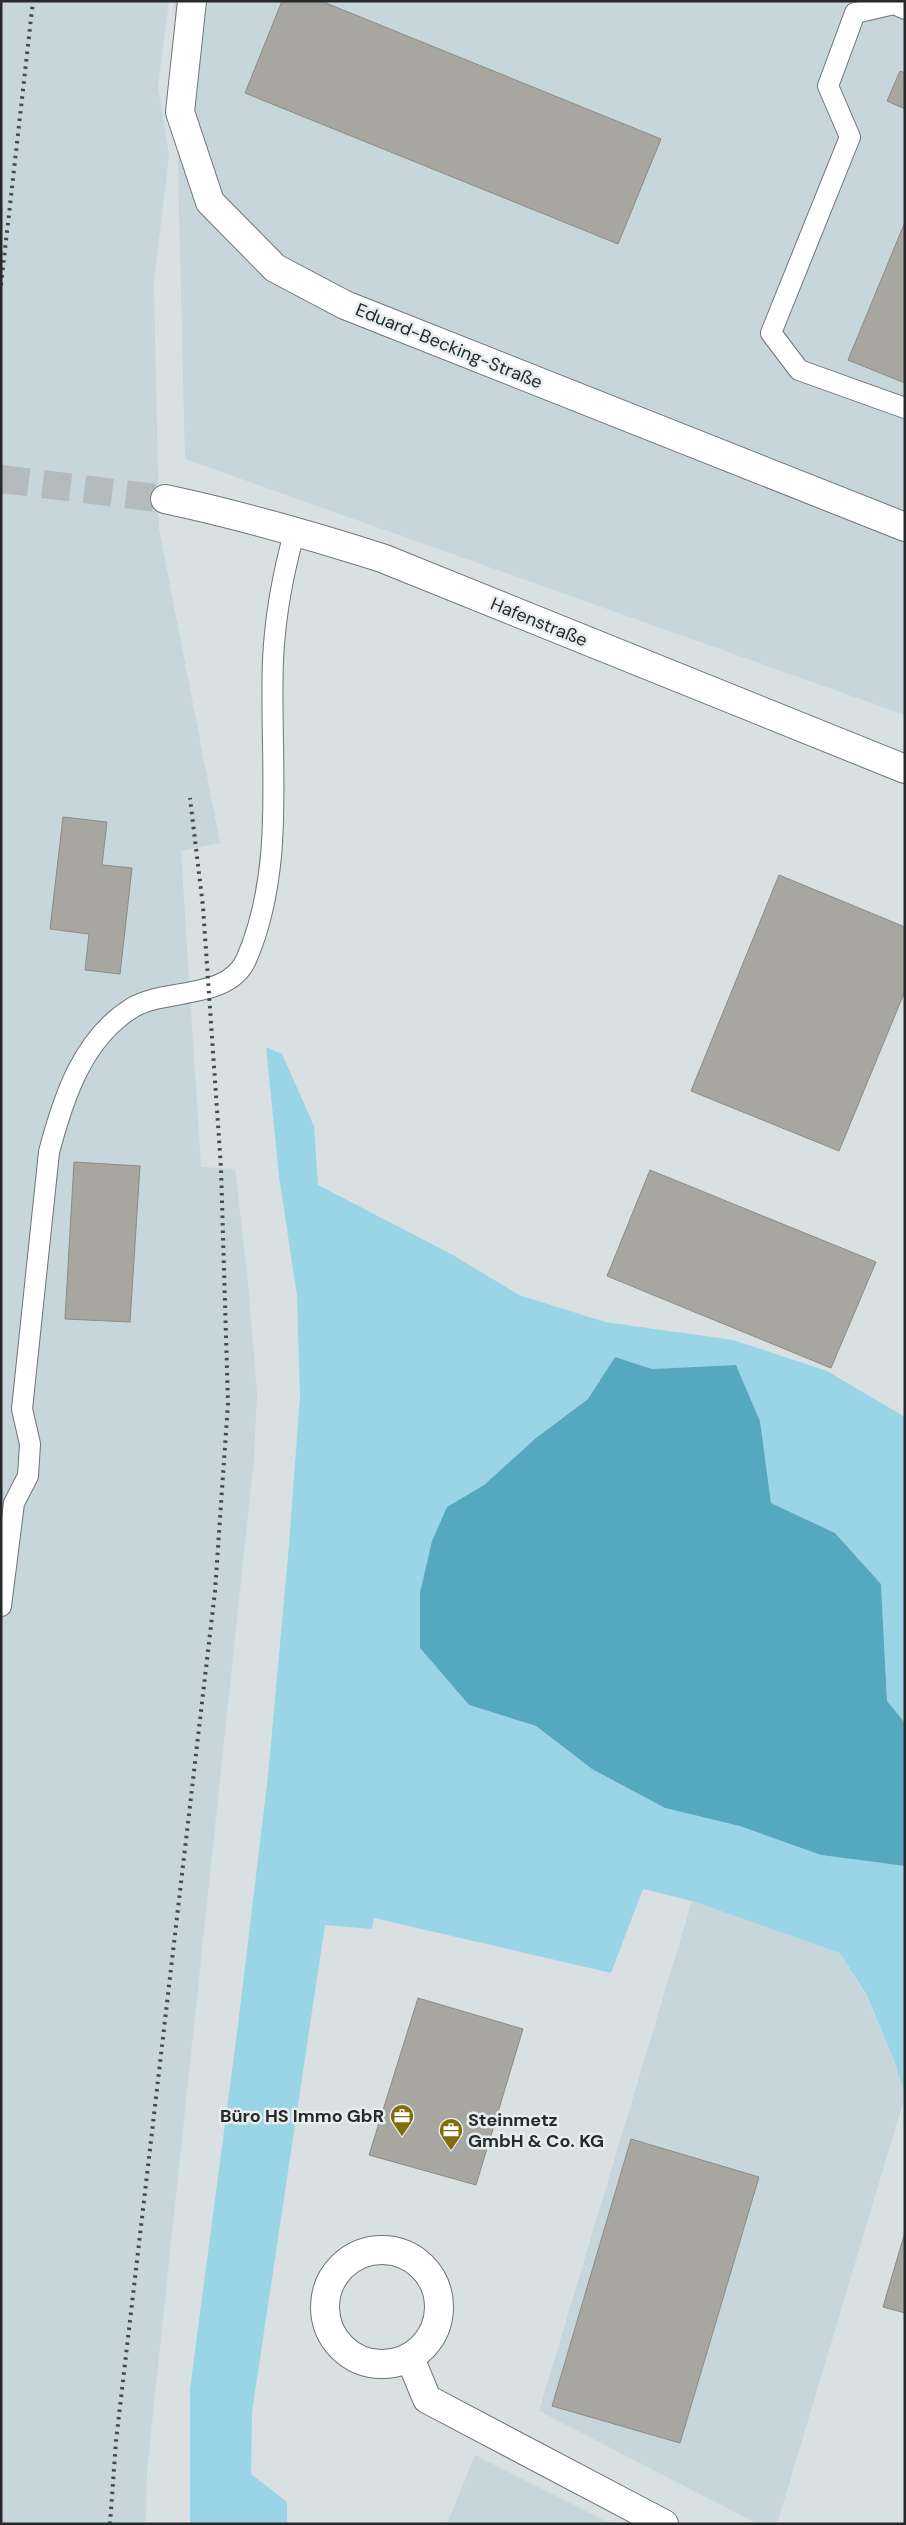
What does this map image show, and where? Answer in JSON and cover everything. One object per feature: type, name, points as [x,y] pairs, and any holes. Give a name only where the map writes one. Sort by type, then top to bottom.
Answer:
[{"type":"street","name":"Eduard-Becking-Straße","points":[[192,1],[180,112],[210,202],[275,268],[345,305],[905,527]]},
{"type":"street","name":"Hafenstraße","points":[[166,500],[241,515],[382,558],[905,769]]},
{"type":"street","points":[[385,2250],[405,2254],[428,2273],[436,2288],[440,2308],[436,2327],[426,2346],[410,2358],[386,2365],[366,2363],[347,2353],[334,2338],[328,2327],[324,2307],[333,2277],[346,2262],[365,2252],[385,2250]]},
{"type":"street","points":[[410,2358],[427,2399],[664,2524]]},
{"type":"lane","points":[[905,9],[894,4],[855,13],[828,86],[850,137],[771,333],[799,370],[905,408]]},
{"type":"lane","points":[[1,1606],[14,1503],[28,1476],[30,1444],[22,1409],[49,1152],[59,1116],[73,1080],[102,1034],[117,1019],[133,1008],[155,1000],[227,982],[246,962],[262,915],[267,892],[273,812],[274,652],[282,578],[295,530]]},
{"type":"shaded area","points":[[1,1],[169,1],[158,86],[169,155],[154,282],[159,529],[220,843],[181,851],[201,1167],[235,1169],[248,1282],[257,1394],[254,1458],[147,2470],[146,2524],[1,2524]]},
{"type":"shaded area","points":[[174,1],[905,1],[905,715],[185,459]]},
{"type":"shaded area","points":[[266,1047],[282,1054],[314,1126],[318,1185],[453,1255],[519,1295],[605,1322],[733,1340],[827,1371],[905,1417],[905,1723],[887,1701],[881,1584],[835,1533],[771,1503],[760,1421],[736,1365],[652,1369],[615,1357],[588,1399],[536,1438],[484,1485],[447,1507],[420,1648],[469,1705],[536,1726],[592,1769],[665,1808],[740,1825],[821,1855],[905,1866],[905,2096],[894,2060],[866,1994],[840,1953],[692,1901],[643,1889],[611,1973],[374,1918],[372,1929],[325,1925],[252,2412],[251,2474],[287,2502],[287,2524],[190,2524],[190,2389],[238,2025],[268,1776],[289,1545],[300,1396],[297,1296],[279,1176]]},
{"type":"shaded area","points":[[615,1357],[652,1369],[736,1365],[760,1421],[771,1503],[835,1533],[881,1584],[887,1701],[905,1723],[905,1866],[821,1855],[740,1826],[665,1808],[592,1769],[536,1726],[469,1705],[420,1648],[420,1593],[432,1541],[447,1507],[484,1485],[536,1438],[588,1399]]},
{"type":"shaded area","points":[[692,1901],[840,1953],[865,1994],[894,2060],[905,2096],[777,2524],[758,2524],[539,2411]]},
{"type":"shaded area","points":[[475,2455],[611,2524],[447,2524]]},
{"type":"building","points":[[282,1],[321,1],[661,139],[618,244],[245,93]]},
{"type":"building","points":[[900,71],[905,73],[905,109],[887,101]]},
{"type":"building","points":[[905,222],[905,383],[848,360]]},
{"type":"building","points":[[63,817],[107,822],[102,865],[132,868],[120,974],[85,970],[89,934],[50,929]]},
{"type":"building","points":[[779,875],[905,927],[905,991],[839,1151],[691,1091]]},
{"type":"building","points":[[74,1162],[140,1166],[130,1322],[65,1319]]},
{"type":"building","points":[[650,1170],[876,1262],[831,1368],[607,1276]]},
{"type":"building","points":[[418,1998],[523,2029],[476,2185],[369,2155]]},
{"type":"building","points":[[631,2139],[759,2177],[680,2443],[552,2406]]},
{"type":"building","points":[[905,2232],[905,2313],[883,2307]]},
{"type":"tunnel","points":[[1,479],[165,499]]},
{"type":"railway","points":[[1,285],[33,1]]},
{"type":"railway","points":[[110,2524],[116,2441],[215,1591],[228,1403],[221,1168],[203,907],[190,798]]},
{"type":"place","name":"Büro HS Immo GbR","points":[[402,2137]]},
{"type":"place","name":"Steinmetz GmbH & Co. KG","points":[[451,2151]]}]
